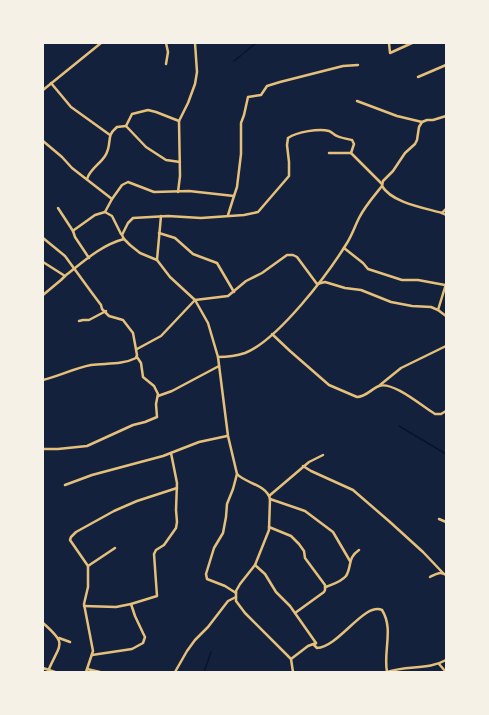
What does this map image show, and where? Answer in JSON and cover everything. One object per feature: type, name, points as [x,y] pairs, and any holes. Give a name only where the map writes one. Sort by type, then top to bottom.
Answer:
[{"type":"street","points":[[43,90],[101,43]]},
{"type":"street","points":[[166,43],[168,52],[166,64]]},
{"type":"street","points":[[178,192],[180,162],[179,121],[195,84],[197,72],[195,43]]},
{"type":"street","points":[[389,43],[390,54],[412,43]]},
{"type":"street","points":[[228,215],[237,187],[241,154],[241,124],[248,97],[261,95],[267,86],[280,82],[343,66],[358,65]]},
{"type":"street","points":[[418,77],[446,65]]},
{"type":"street","points":[[51,83],[71,107],[110,135]]},
{"type":"street","points":[[357,102],[397,116],[422,122],[446,116]]},
{"type":"street","points":[[126,126],[132,114],[146,110],[156,112],[179,121]]},
{"type":"street","points":[[218,357],[245,353],[286,322],[344,248],[369,202],[405,153],[415,144],[419,127],[422,122]]},
{"type":"street","points":[[87,179],[92,170],[105,156],[109,149],[110,135],[117,126],[126,126],[146,147],[166,160],[180,162]]},
{"type":"street","points":[[122,235],[128,223],[133,218],[161,216],[201,218],[244,215],[258,212],[289,176],[287,145],[288,138],[291,136],[306,132],[329,131],[336,136],[352,140],[354,144],[351,153]]},
{"type":"street","points":[[43,140],[72,168],[112,199]]},
{"type":"street","points":[[328,153],[351,153],[382,185],[386,192],[399,200],[446,215]]},
{"type":"street","points":[[73,231],[95,215],[105,212],[122,185],[128,182],[154,192],[189,191],[234,196]]},
{"type":"street","points":[[58,208],[73,231],[74,237],[89,258]]},
{"type":"street","points":[[442,213],[446,209]]},
{"type":"street","points":[[105,212],[112,216],[124,239],[130,245],[140,253],[158,260],[170,277],[194,300],[208,323],[218,357],[228,436],[237,474],[233,490],[227,504],[223,533],[214,548],[206,574],[207,579],[225,586],[236,595]]},
{"type":"street","points":[[158,260],[161,216]]},
{"type":"street","points":[[159,233],[175,238],[193,254],[217,263],[234,292]]},
{"type":"street","points":[[43,238],[65,256],[109,316],[123,320],[133,333],[137,349],[137,357],[141,363],[143,376],[154,386],[158,396],[156,404],[157,417],[153,419],[133,425],[86,446],[43,449]]},
{"type":"street","points":[[43,295],[100,248],[124,239]]},
{"type":"street","points":[[344,248],[363,263],[368,269],[402,280],[418,280],[445,285],[438,310]]},
{"type":"street","points":[[137,349],[161,336],[194,300],[228,296],[246,281],[262,273],[287,256],[293,255],[297,257],[317,284]]},
{"type":"street","points":[[43,262],[65,276]]},
{"type":"street","points":[[317,284],[325,282],[345,288],[361,290],[391,302],[412,306],[431,307],[446,316]]},
{"type":"street","points":[[79,321],[89,320],[106,311]]},
{"type":"street","points":[[272,334],[329,385],[357,397],[361,397],[378,386],[401,368],[446,346]]},
{"type":"street","points":[[43,380],[91,366],[113,364],[137,357]]},
{"type":"street","points":[[158,396],[172,391],[219,366]]},
{"type":"street","points":[[378,386],[392,387],[435,414],[441,414],[446,411]]},
{"type":"street","points":[[66,484],[171,453],[199,442],[228,436]]},
{"type":"street","points":[[84,606],[116,607],[157,596],[154,554],[156,550],[164,545],[176,528],[177,522],[177,488],[171,453]]},
{"type":"street","points":[[293,672],[291,659],[245,614],[236,602],[236,595],[240,584],[248,576],[255,565],[269,530],[269,498],[303,466],[316,457],[323,455]]},
{"type":"street","points":[[303,466],[311,472],[353,490],[412,542],[444,574]]},
{"type":"street","points":[[237,474],[242,479],[257,486],[269,498],[305,510],[333,532],[350,561]]},
{"type":"street","points":[[100,672],[86,670],[92,655],[92,647],[84,606],[88,587],[88,566],[71,543],[71,537],[76,532],[114,511],[137,501],[177,488]]},
{"type":"street","points":[[439,519],[446,522]]},
{"type":"street","points":[[269,527],[291,536],[299,544],[304,551],[305,558],[326,587]]},
{"type":"street","points":[[88,566],[115,548]]},
{"type":"street","points":[[295,613],[324,592],[326,587],[337,583],[346,576],[352,556],[359,550]]},
{"type":"street","points":[[255,565],[265,574],[276,592],[295,613],[316,643],[314,645],[317,648],[328,645],[334,641],[365,613],[374,609],[380,609],[388,622],[386,672],[403,667],[436,665],[446,660]]},
{"type":"street","points":[[430,577],[439,573],[444,574]]},
{"type":"street","points":[[175,672],[187,650],[208,627],[228,600],[236,595]]},
{"type":"street","points":[[92,655],[132,649],[143,643],[145,637],[131,604]]},
{"type":"street","points":[[43,624],[59,638],[70,642]]},
{"type":"street","points":[[49,669],[60,646],[59,638]]},
{"type":"street","points":[[291,659],[308,646],[316,643]]},
{"type":"street","points":[[439,664],[446,672]]},
{"type":"street","points":[[43,668],[55,672]]},
{"type":"waterway","points":[[234,61],[256,43]]},
{"type":"waterway","points":[[399,426],[446,454]]},
{"type":"waterway","points":[[204,672],[211,652]]}]
